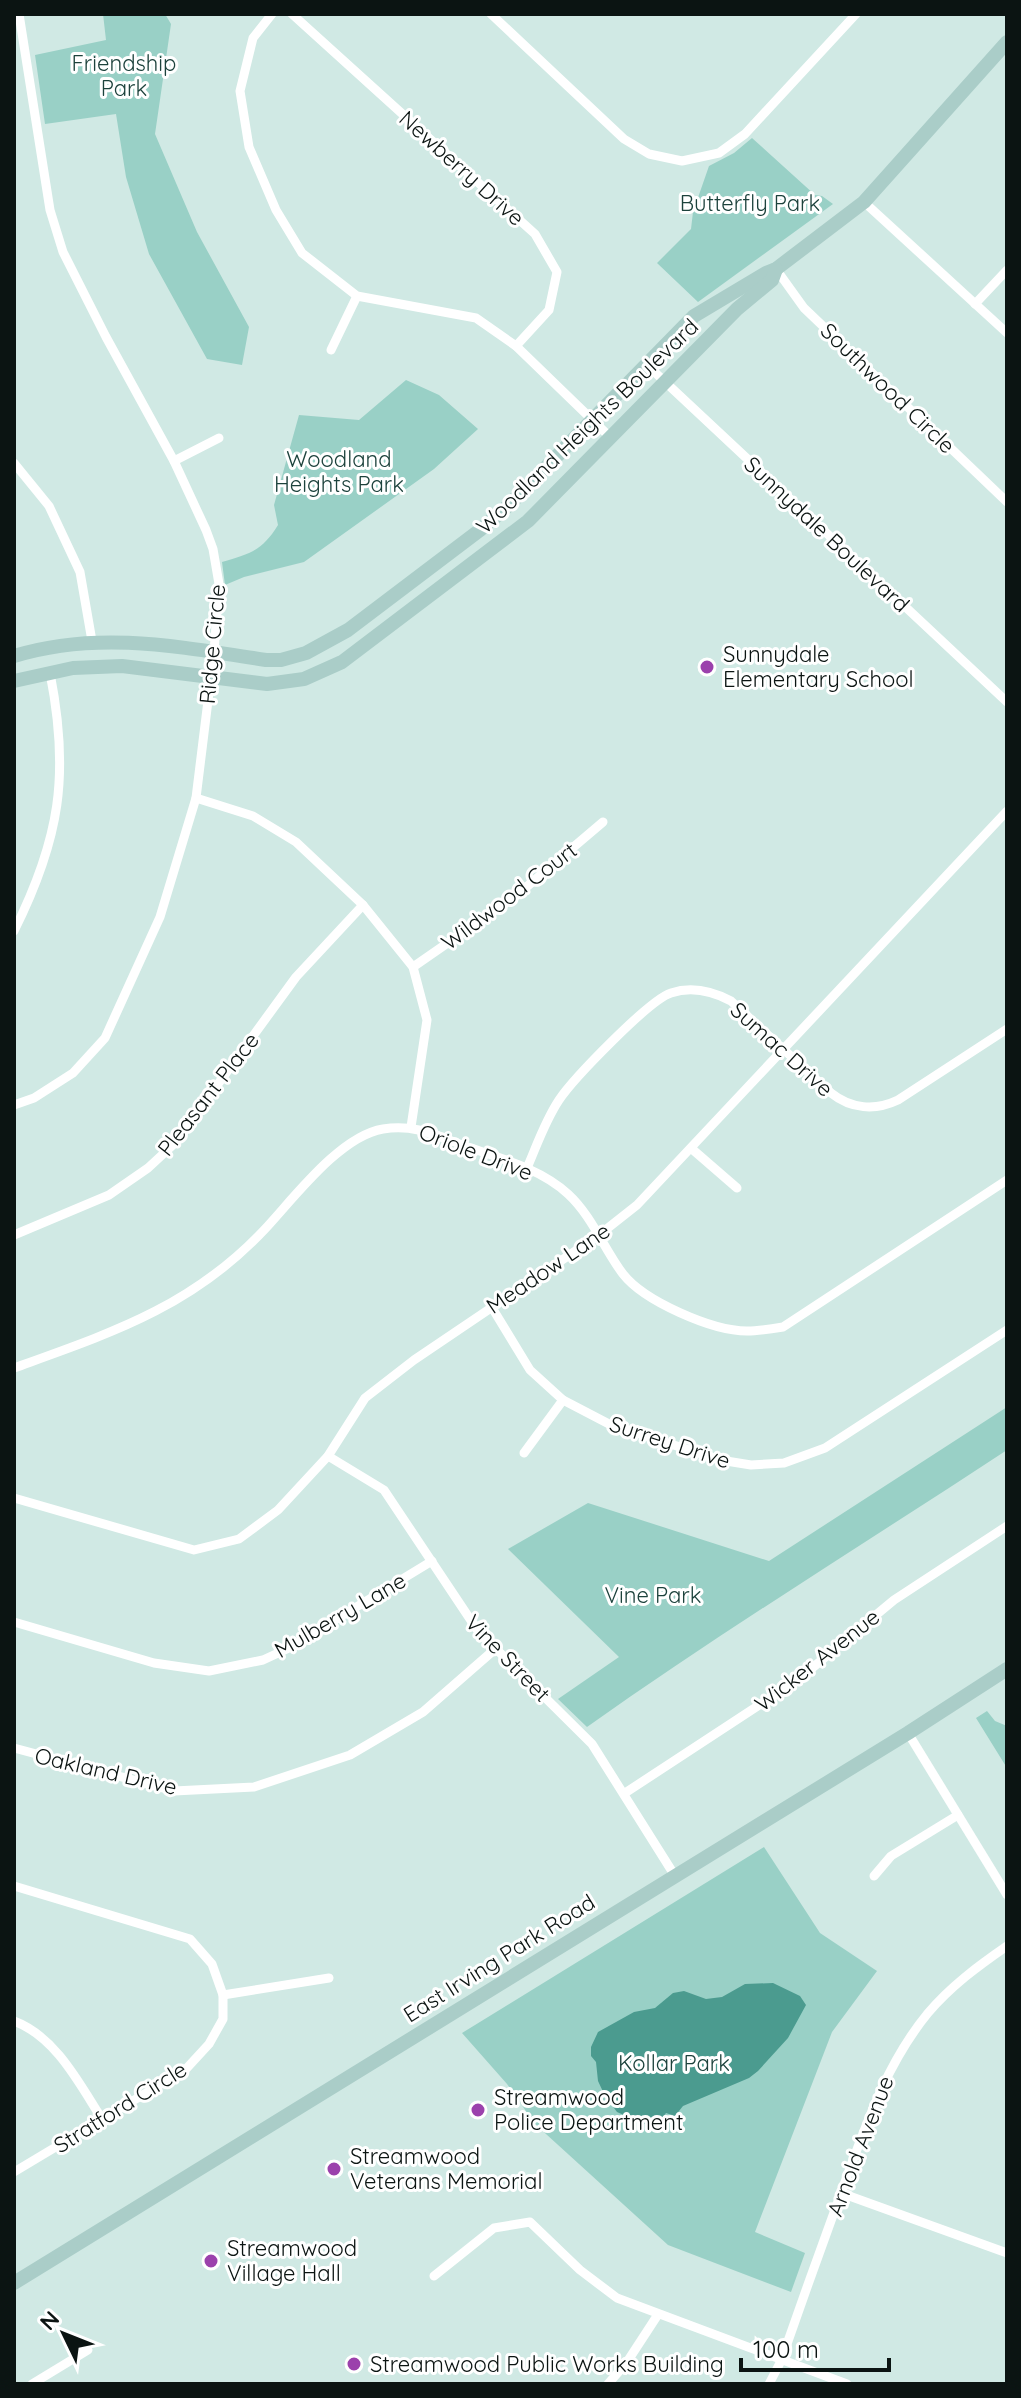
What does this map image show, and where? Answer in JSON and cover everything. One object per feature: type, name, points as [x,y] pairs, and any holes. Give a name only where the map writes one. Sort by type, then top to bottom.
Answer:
[{"type":"street","name":"Ridge Circle","points":[[14,1105],[34,1098],[73,1073],[105,1038],[160,917],[196,798],[214,652],[218,571],[206,530],[174,461],[63,252],[50,210],[19,14]]},
{"type":"street","points":[[272,14],[253,38],[240,91],[249,147],[276,210],[302,253],[357,296],[476,318],[516,346],[611,438]]},
{"type":"street","name":"Newberry Drive","points":[[292,14],[535,234],[557,272],[549,310],[516,346]]},
{"type":"street","points":[[491,14],[624,139],[649,154],[682,161],[719,153],[745,134],[856,14]]},
{"type":"street","name":"Woodland Heights Boulevard","points":[[14,656],[37,649],[92,641],[154,642],[281,660],[306,653],[348,630],[491,522],[705,308],[776,269],[864,202],[1007,42]]},
{"type":"street","points":[[864,202],[1007,333]]},
{"type":"street","name":"Woodland Heights Boulevard","points":[[14,681],[73,668],[122,666],[257,684],[304,679],[342,662],[509,537],[737,309],[772,280],[776,269]]},
{"type":"street","name":"Southwood Circle","points":[[776,269],[804,308],[1007,502]]},
{"type":"street","points":[[975,304],[1007,270]]},
{"type":"street","points":[[331,350],[357,296]]},
{"type":"street","name":"Sunnydale Boulevard","points":[[647,365],[1007,702]]},
{"type":"street","points":[[174,461],[219,438]]},
{"type":"street","points":[[14,463],[49,506],[80,572],[92,641]]},
{"type":"street","points":[[14,931],[47,853],[55,824],[61,751],[50,673]]},
{"type":"street","points":[[196,798],[253,816],[296,842],[363,905],[413,967],[427,1020],[411,1127]]},
{"type":"street","name":"Meadow Lane","points":[[14,1498],[194,1550],[239,1539],[278,1510],[328,1456],[365,1398],[491,1306],[599,1235],[637,1205],[1007,811]]},
{"type":"street","name":"Wildwood Court","points":[[413,967],[517,895],[603,822]]},
{"type":"street","name":"Pleasant Place","points":[[14,1235],[109,1195],[148,1168],[166,1151],[199,1112],[296,977],[363,905]]},
{"type":"street","name":"Sumac Drive","points":[[527,1168],[560,1098],[638,1015],[670,993],[694,989],[713,992],[742,1010],[838,1098],[869,1108],[898,1100],[1007,1029]]},
{"type":"street","name":"Oriole Drive","points":[[14,1368],[127,1327],[170,1306],[234,1260],[344,1148],[379,1130],[411,1127],[527,1168],[568,1194],[599,1235],[624,1276],[655,1301],[700,1321],[744,1331],[783,1327],[1007,1180]]},
{"type":"street","points":[[692,1149],[737,1188]]},
{"type":"street","name":"Surrey Drive","points":[[491,1306],[530,1370],[563,1400],[609,1424],[720,1460],[751,1465],[784,1463],[825,1448],[1007,1330]]},
{"type":"street","points":[[524,1453],[563,1400]]},
{"type":"street","name":"Vine Street","points":[[328,1456],[384,1490],[464,1613],[494,1650],[586,1737],[625,1793],[675,1876]]},
{"type":"street","name":"Wicker Avenue","points":[[625,1793],[799,1679],[894,1600],[1007,1526]]},
{"type":"street","name":"Mulberry Lane","points":[[14,1622],[154,1663],[209,1671],[263,1660],[289,1648],[432,1561]]},
{"type":"street","name":"Oakland Drive","points":[[14,1748],[174,1791],[254,1787],[350,1755],[423,1712],[494,1650]]},
{"type":"street","name":"East Irving Park Road","points":[[14,2283],[1007,1669]]},
{"type":"street","points":[[908,1733],[1007,1895]]},
{"type":"street","points":[[874,1876],[891,1856],[958,1815]]},
{"type":"street","points":[[14,1886],[190,1939],[212,1964],[223,1995],[329,1978]]},
{"type":"street","name":"Arnold Avenue","points":[[769,2384],[781,2361],[872,2107],[905,2044],[960,1980],[1007,1946]]},
{"type":"street","name":"Stratford Circle","points":[[14,2172],[186,2069],[209,2044],[223,2019],[223,1995]]},
{"type":"street","points":[[14,2021],[32,2028],[68,2065],[102,2119]]},
{"type":"street","points":[[841,2193],[1007,2253]]},
{"type":"street","points":[[434,2276],[494,2228],[530,2222],[580,2270],[617,2298],[657,2316],[847,2384]]},
{"type":"street","points":[[608,2384],[627,2362],[657,2316]]},
{"type":"street","points":[[32,2384],[88,2350]]},
{"type":"green space","name":"Friendship Park","points":[[103,14],[165,14],[171,24],[155,134],[197,232],[249,327],[242,365],[207,359],[149,254],[126,177],[116,114],[45,124],[35,55],[106,40]]},
{"type":"green space","name":"Butterfly Park","points":[[752,138],[815,195],[833,204],[698,302],[657,263],[691,229],[693,212],[709,166],[734,153]]},
{"type":"green space","name":"Woodland Heights Park","points":[[406,380],[439,395],[478,429],[434,469],[304,562],[225,585],[222,562],[254,550],[266,541],[278,525],[274,505],[299,415],[359,420]]},
{"type":"green space","name":"Vine Park","points":[[1007,1407],[1007,1450],[743,1621],[587,1727],[558,1699],[619,1657],[508,1549],[588,1503],[769,1561]]},
{"type":"green space","points":[[987,1711],[995,1721],[1007,1726],[1007,1768],[976,1718]]},
{"type":"green space","name":"Kollar Park","points":[[764,1847],[820,1933],[877,1971],[832,2032],[755,2232],[805,2253],[791,2292],[668,2245],[535,2124],[507,2084],[462,2033]]},
{"type":"shaded area","points":[[773,1983],[800,1996],[806,2005],[788,2038],[749,2078],[683,2106],[675,2116],[666,2113],[660,2121],[649,2126],[617,2112],[605,2096],[598,2081],[596,2062],[591,2056],[591,2047],[598,2032],[634,2012],[655,2008],[673,1993],[684,1991],[706,1999],[722,1997],[745,1984]]},
{"type":"place","name":"Sunnydale Elementary School","points":[[707,667]]},
{"type":"place","name":"Streamwood Police Department","points":[[478,2110]]},
{"type":"place","name":"Streamwood Veterans Memorial","points":[[334,2169]]},
{"type":"place","name":"Streamwood Village Hall","points":[[211,2261]]},
{"type":"place","name":"Streamwood Public Works Building","points":[[354,2364]]}]
